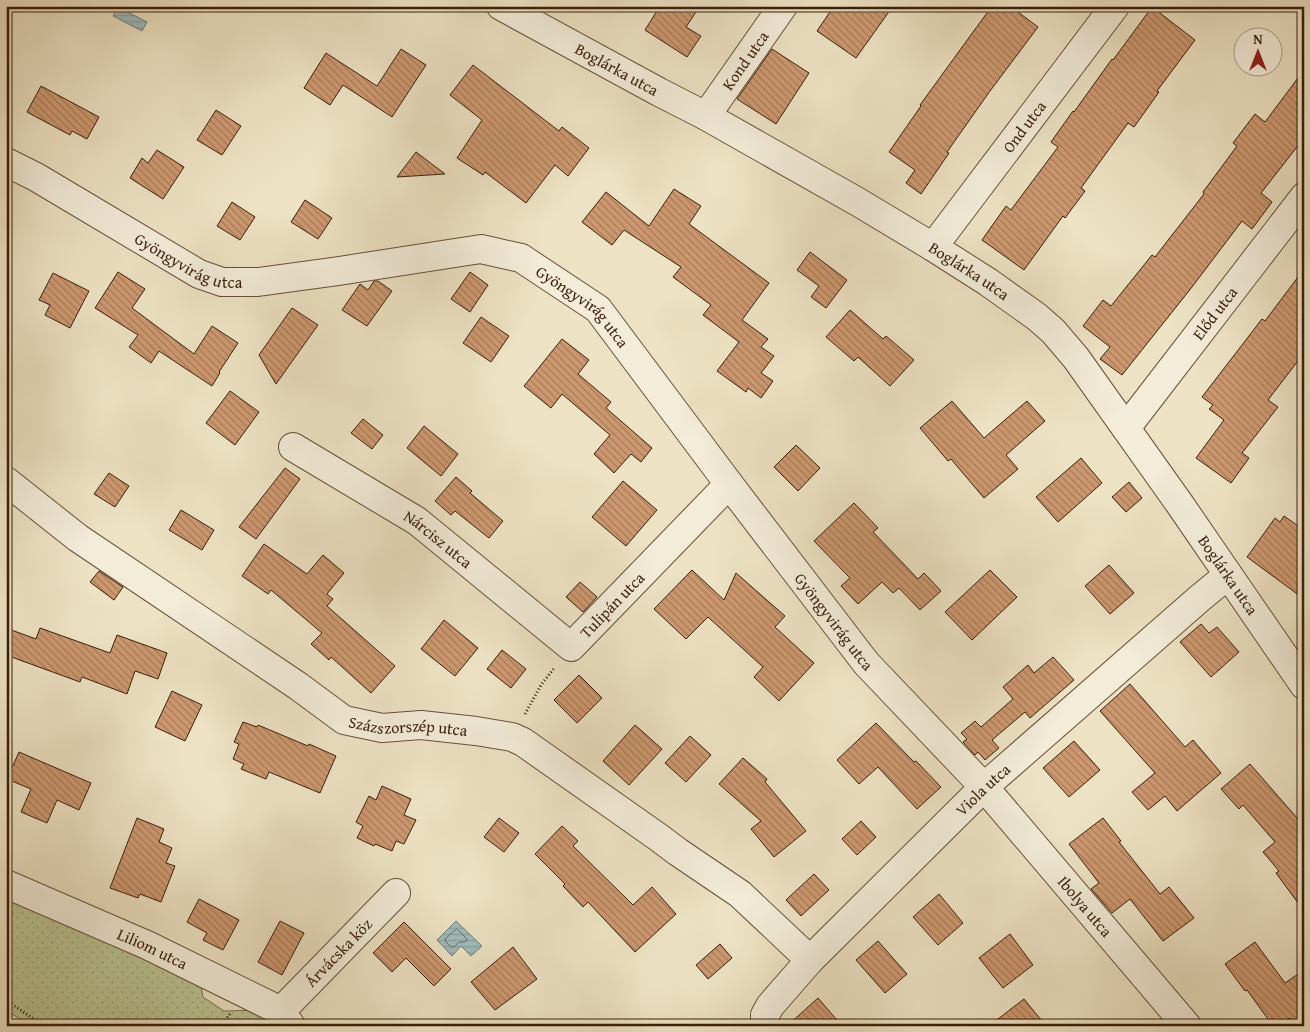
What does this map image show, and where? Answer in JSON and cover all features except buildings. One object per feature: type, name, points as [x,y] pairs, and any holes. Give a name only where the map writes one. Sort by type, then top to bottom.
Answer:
[{"type":"street","name":"Boglárka utca","points":[[501,6],[706,116],[858,202],[933,247],[1014,300],[1053,331],[1076,358],[1126,428],[1304,685]]},
{"type":"street","name":"Kond utca","points":[[706,116],[783,6]]},
{"type":"street","name":"Ond utca","points":[[933,247],[1115,6]]},
{"type":"street","name":"Gyöngyvirág utca","points":[[6,162],[36,177],[199,274],[222,282],[267,280],[338,271],[481,249],[521,258],[598,309],[866,663],[984,787]]},
{"type":"street","name":"Előd utca","points":[[1126,428],[1304,197]]},
{"type":"street","name":"Nárcisz utca","points":[[293,447],[417,521],[571,647]]},
{"type":"street","name":"Százszorszép utca","points":[[6,481],[78,538],[298,686],[344,720],[382,728],[421,725],[476,731],[512,737],[523,742],[740,894],[810,960]]},
{"type":"street","name":"Tulipán utca","points":[[571,647],[729,484]]},
{"type":"street","name":"Viola utca","points":[[765,1026],[765,1015],[770,1006],[810,960],[984,787],[1192,604],[1228,575]]},
{"type":"street","name":"Ibolya utca","points":[[984,787],[1187,1026]]},
{"type":"street","name":"Liliom utca","points":[[6,884],[147,945],[286,1019]]},
{"type":"street","name":"Árvácska köz","points":[[286,1019],[396,893]]},
{"type":"path","name":"Tulipán utca","points":[[512,737],[541,684],[571,647]]},
{"type":"path","points":[[6,1000],[44,1026]]},
{"type":"green space","points":[[6,897],[142,953],[201,986],[203,997],[224,1011],[260,1010],[281,1026],[6,1026],[6,1020],[13,1025],[29,1025],[6,1010]]},
{"type":"water","points":[[118,7],[147,22],[142,31],[113,16]]},
{"type":"water","points":[[456,921],[482,946],[471,956],[461,946],[452,956],[437,940]]}]
